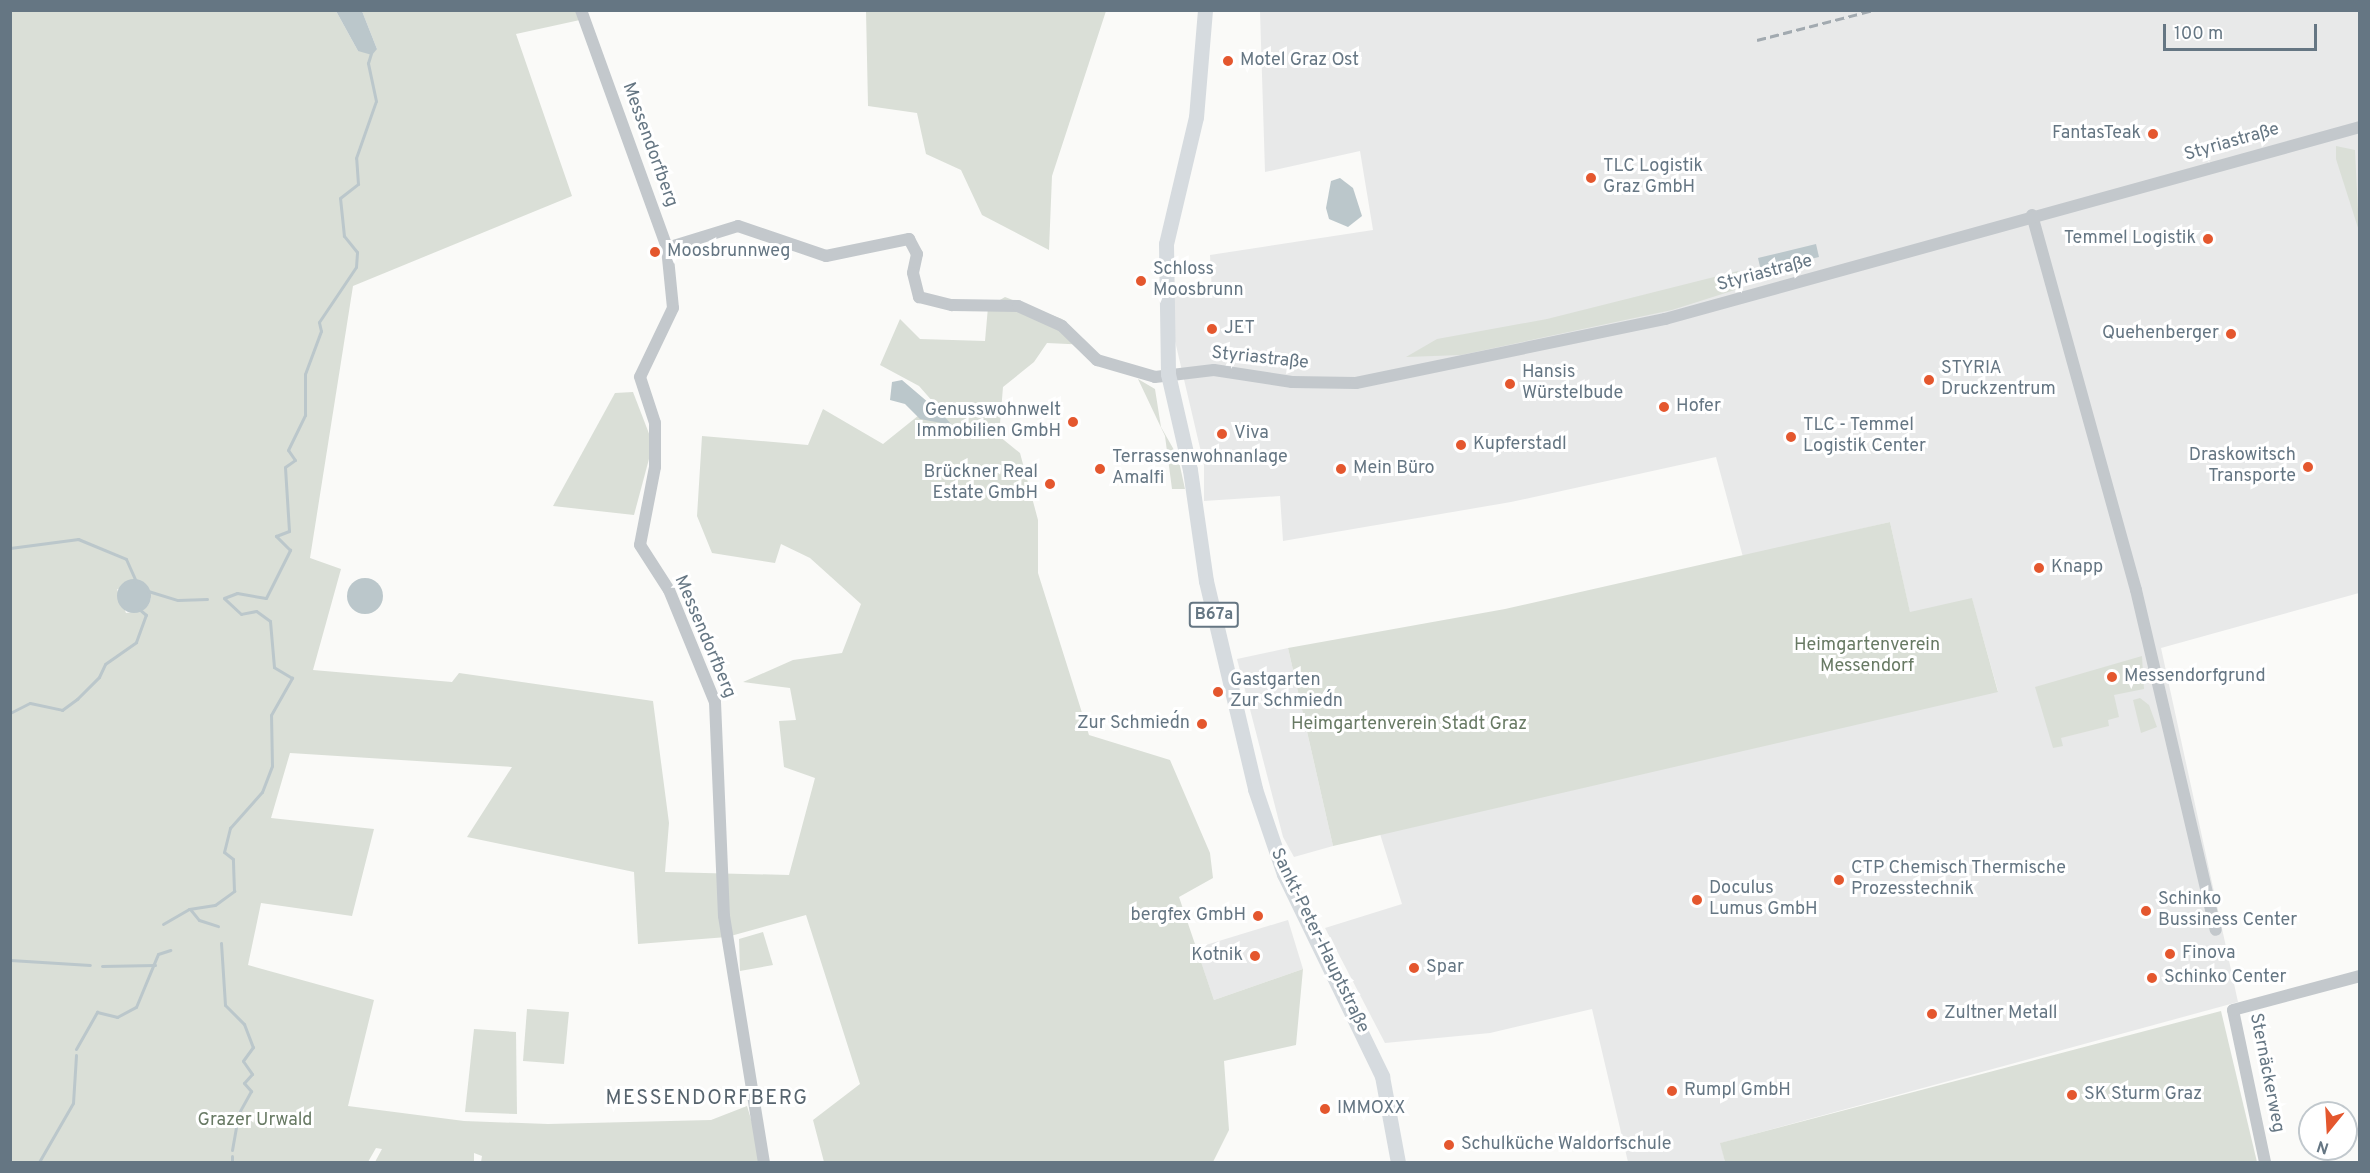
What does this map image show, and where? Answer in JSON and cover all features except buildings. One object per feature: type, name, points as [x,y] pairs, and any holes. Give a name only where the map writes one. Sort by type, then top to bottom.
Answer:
[{"type":"main road","name":"Sankt-Peter-Hauptstraße","points":[[1204,10],[1196,117],[1166,244],[1168,374],[1206,581],[1255,789],[1284,874],[1382,1076],[1398,1162]]},
{"type":"street","name":"Messendorfberg","points":[[581,10],[667,249],[673,308],[640,377],[655,423],[655,467],[640,545],[669,590],[715,702],[724,916],[764,1162]]},
{"type":"street","name":"Styriastraße","points":[[1168,374],[1214,369],[1292,382],[1356,383],[1665,319],[2032,215],[2360,127]]},
{"type":"street","points":[[2032,215],[2138,601],[2216,930]]},
{"type":"street","points":[[667,249],[738,226],[826,256],[909,239],[917,254],[916,292],[924,300],[1018,306],[1062,326],[1097,360],[1155,377],[1168,374]]},
{"type":"street","name":"Sternäckerweg","points":[[2265,1162],[2233,1010],[2360,976]]},
{"type":"shaded area","points":[[336,11],[362,11],[377,49],[372,55],[358,51]]},
{"type":"shaded area","points":[[1260,11],[2359,11],[2359,593],[2161,648],[2238,1002],[1721,1143],[1725,1162],[1628,1162],[1592,1009],[1490,1033],[1385,1043],[1325,928],[1402,904],[1380,834],[1998,691],[1972,599],[1910,613],[1890,522],[1743,557],[1716,457],[1511,502],[1283,541],[1280,496],[1204,501],[1204,465],[1175,341],[1172,296],[1212,293],[1210,255],[1373,230],[1360,151],[1265,172]]},
{"type":"shaded area","points":[[1340,178],[1353,188],[1362,216],[1348,227],[1329,219],[1326,208],[1331,181]]},
{"type":"shaded area","points":[[1816,244],[1819,257],[1761,271],[1758,258]]},
{"type":"shaded area","points":[[902,380],[952,425],[920,419],[905,404],[890,400],[892,382]]},
{"type":"shaded area","points":[[365,578],[378,583],[383,596],[378,609],[365,614],[352,609],[347,596],[352,583]]},
{"type":"shaded area","points":[[134,579],[146,584],[151,596],[146,608],[134,613],[122,608],[117,596],[122,584]]},
{"type":"shaded area","points":[[1288,648],[1333,846],[1294,857],[1283,837],[1237,659]]},
{"type":"shaded area","points":[[1288,920],[1303,969],[1214,1000],[1196,948]]},
{"type":"green space","name":"Grazer Urwald","points":[[10,11],[336,11],[358,51],[377,49],[362,11],[586,11],[589,18],[516,34],[572,196],[353,286],[310,558],[341,569],[313,670],[452,682],[459,673],[653,701],[669,823],[665,872],[789,875],[815,778],[784,767],[779,721],[796,720],[790,688],[743,682],[793,660],[842,653],[861,604],[810,558],[781,544],[775,563],[712,553],[697,516],[702,436],[808,445],[823,409],[883,444],[934,403],[919,386],[880,365],[900,319],[920,339],[985,341],[988,307],[1005,297],[1062,319],[1089,345],[1047,343],[1034,362],[1003,387],[999,436],[1020,453],[1038,520],[1038,573],[1089,735],[1170,760],[1210,853],[1213,878],[1179,897],[1214,1000],[1303,969],[1296,1045],[1224,1061],[1229,1130],[1213,1162],[824,1162],[813,1120],[860,1084],[806,915],[727,937],[638,944],[634,872],[467,837],[512,767],[290,753],[271,818],[374,829],[352,916],[261,903],[248,965],[374,1000],[348,1106],[464,1121],[548,1124],[711,1120],[747,1106],[764,1162],[481,1162],[482,1156],[474,1153],[474,1162],[375,1162],[382,1149],[376,1148],[368,1162],[11,1162]],"holes":[[[117,589],[151,598],[142,611],[126,613]]]},
{"type":"green space","points":[[866,11],[1106,11],[1052,176],[1049,250],[982,215],[961,170],[926,154],[917,113],[868,106]]},
{"type":"green space","points":[[2336,146],[2355,150],[2359,231],[2336,159]]},
{"type":"green space","points":[[1738,271],[1741,288],[1672,310],[1461,355],[1406,357],[1437,339],[1547,319]]},
{"type":"green space","points":[[1138,379],[1155,389],[1161,427],[1178,457],[1185,489],[1172,489],[1165,436]]},
{"type":"green space","points":[[633,392],[653,444],[634,515],[553,506],[615,393]]},
{"type":"green space","name":"Heimgartenverein Stadt Graz","points":[[1890,522],[1910,612],[1972,598],[1998,692],[1333,846],[1288,648],[1505,609]]},
{"type":"green space","points":[[2142,656],[2144,689],[2114,695],[2119,717],[2108,720],[2109,726],[2061,738],[2063,746],[2053,748],[2035,687]]},
{"type":"green space","points":[[2140,698],[2149,705],[2157,727],[2141,733],[2133,700]]},
{"type":"green space","points":[[763,932],[773,965],[740,971],[739,939]]},
{"type":"green space","points":[[527,1009],[569,1012],[564,1064],[523,1061]]},
{"type":"green space","name":"SK Sturm Graz","points":[[2221,1011],[2257,1162],[1725,1162],[1720,1143]]},
{"type":"green space","points":[[474,1029],[516,1032],[517,1114],[465,1112]]},
{"type":"waterway","points":[[163,924],[189,909],[215,905],[234,891],[233,859],[224,852],[230,828],[262,792],[272,766],[271,715],[292,678],[274,667],[270,621],[256,611],[241,614],[224,598],[237,593],[266,598],[290,550],[276,536],[289,531],[285,467],[295,460],[288,450],[305,415],[305,374],[321,331],[319,322],[356,267],[357,252],[344,236],[340,198],[358,184],[356,158],[376,101],[368,63],[371,53]]},
{"type":"waterway","points":[[10,548],[78,539],[126,559],[136,581]]},
{"type":"waterway","points":[[148,591],[178,600],[207,599]]},
{"type":"waterway","points":[[10,713],[30,703],[62,710],[77,699],[99,677],[105,664],[136,642],[146,615],[139,609]]},
{"type":"waterway","points":[[190,909],[199,920],[218,926]]},
{"type":"waterway","points":[[221,943],[225,1005],[244,1024],[253,1047],[243,1061],[252,1074],[244,1083],[251,1091],[240,1111]]},
{"type":"waterway","points":[[76,1049],[97,1012],[117,1017],[136,1007],[158,954],[170,950]]},
{"type":"waterway","points":[[10,960],[90,965]]},
{"type":"waterway","points":[[102,966],[155,965]]},
{"type":"waterway","points":[[39,1162],[73,1103],[76,1055]]},
{"type":"waterway","points":[[232,1150],[238,1117]]},
{"type":"waterway","points":[[232,1156],[232,1162]]},
{"type":"railway","points":[[1757,40],[1874,10]]},
{"type":"place","name":"Motel Graz Ost","points":[[1228,61]]},
{"type":"place","name":"FantasTeak","points":[[2153,134]]},
{"type":"place","name":"TLC Logistik Graz GmbH","points":[[1591,178]]},
{"type":"place","name":"Temmel Logistik","points":[[2208,239]]},
{"type":"place","name":"Moosbrunnweg","points":[[655,252]]},
{"type":"place","name":"Schloss Moosbrunn","points":[[1141,281]]},
{"type":"place","name":"JET","points":[[1212,329]]},
{"type":"place","name":"Quehenberger","points":[[2231,334]]},
{"type":"place","name":"STYRIA Druckzentrum","points":[[1929,380]]},
{"type":"place","name":"Hansis Würstelbude","points":[[1510,384]]},
{"type":"place","name":"Hofer","points":[[1664,407]]},
{"type":"place","name":"Genusswohnwelt Immobilien GmbH","points":[[1073,422]]},
{"type":"place","name":"Viva","points":[[1222,434]]},
{"type":"place","name":"TLC - Temmel Logistik Center","points":[[1791,437]]},
{"type":"place","name":"Kupferstadl","points":[[1461,445]]},
{"type":"place","name":"Draskowitsch Transporte","points":[[2308,467]]},
{"type":"place","name":"Terrassenwohnanlage Amalfi","points":[[1100,469]]},
{"type":"place","name":"Mein Büro","points":[[1341,469]]},
{"type":"place","name":"Brückner Real Estate GmbH","points":[[1050,484]]},
{"type":"place","name":"Knapp","points":[[2039,568]]},
{"type":"place","name":"Messendorfgrund","points":[[2112,677]]},
{"type":"place","name":"Gastgarten Zur Schmied´n","points":[[1218,692]]},
{"type":"place","name":"Zur Schmied´n","points":[[1202,724]]},
{"type":"place","name":"CTP Chemisch Thermische Prozesstechnik","points":[[1839,880]]},
{"type":"place","name":"Doculus Lumus GmbH","points":[[1697,900]]},
{"type":"place","name":"Schinko Bussiness Center","points":[[2146,911]]},
{"type":"place","name":"bergfex GmbH","points":[[1258,916]]},
{"type":"place","name":"Finova","points":[[2170,954]]},
{"type":"place","name":"Kotnik","points":[[1255,956]]},
{"type":"place","name":"Spar","points":[[1414,968]]},
{"type":"place","name":"Schinko Center","points":[[2152,978]]},
{"type":"place","name":"Zultner Metall","points":[[1932,1014]]},
{"type":"place","name":"Rumpl GmbH","points":[[1672,1091]]},
{"type":"place","name":"SK Sturm Graz","points":[[2072,1095]]},
{"type":"place","name":"IMMOXX","points":[[1325,1109]]},
{"type":"place","name":"Schulküche Waldorfschule","points":[[1449,1145]]},
{"type":"district","name":"MESSENDORFBERG","points":[[707,1099]]},
{"type":"park label","name":"Heimgartenverein Messendorf","points":[[1867,657]]}]
